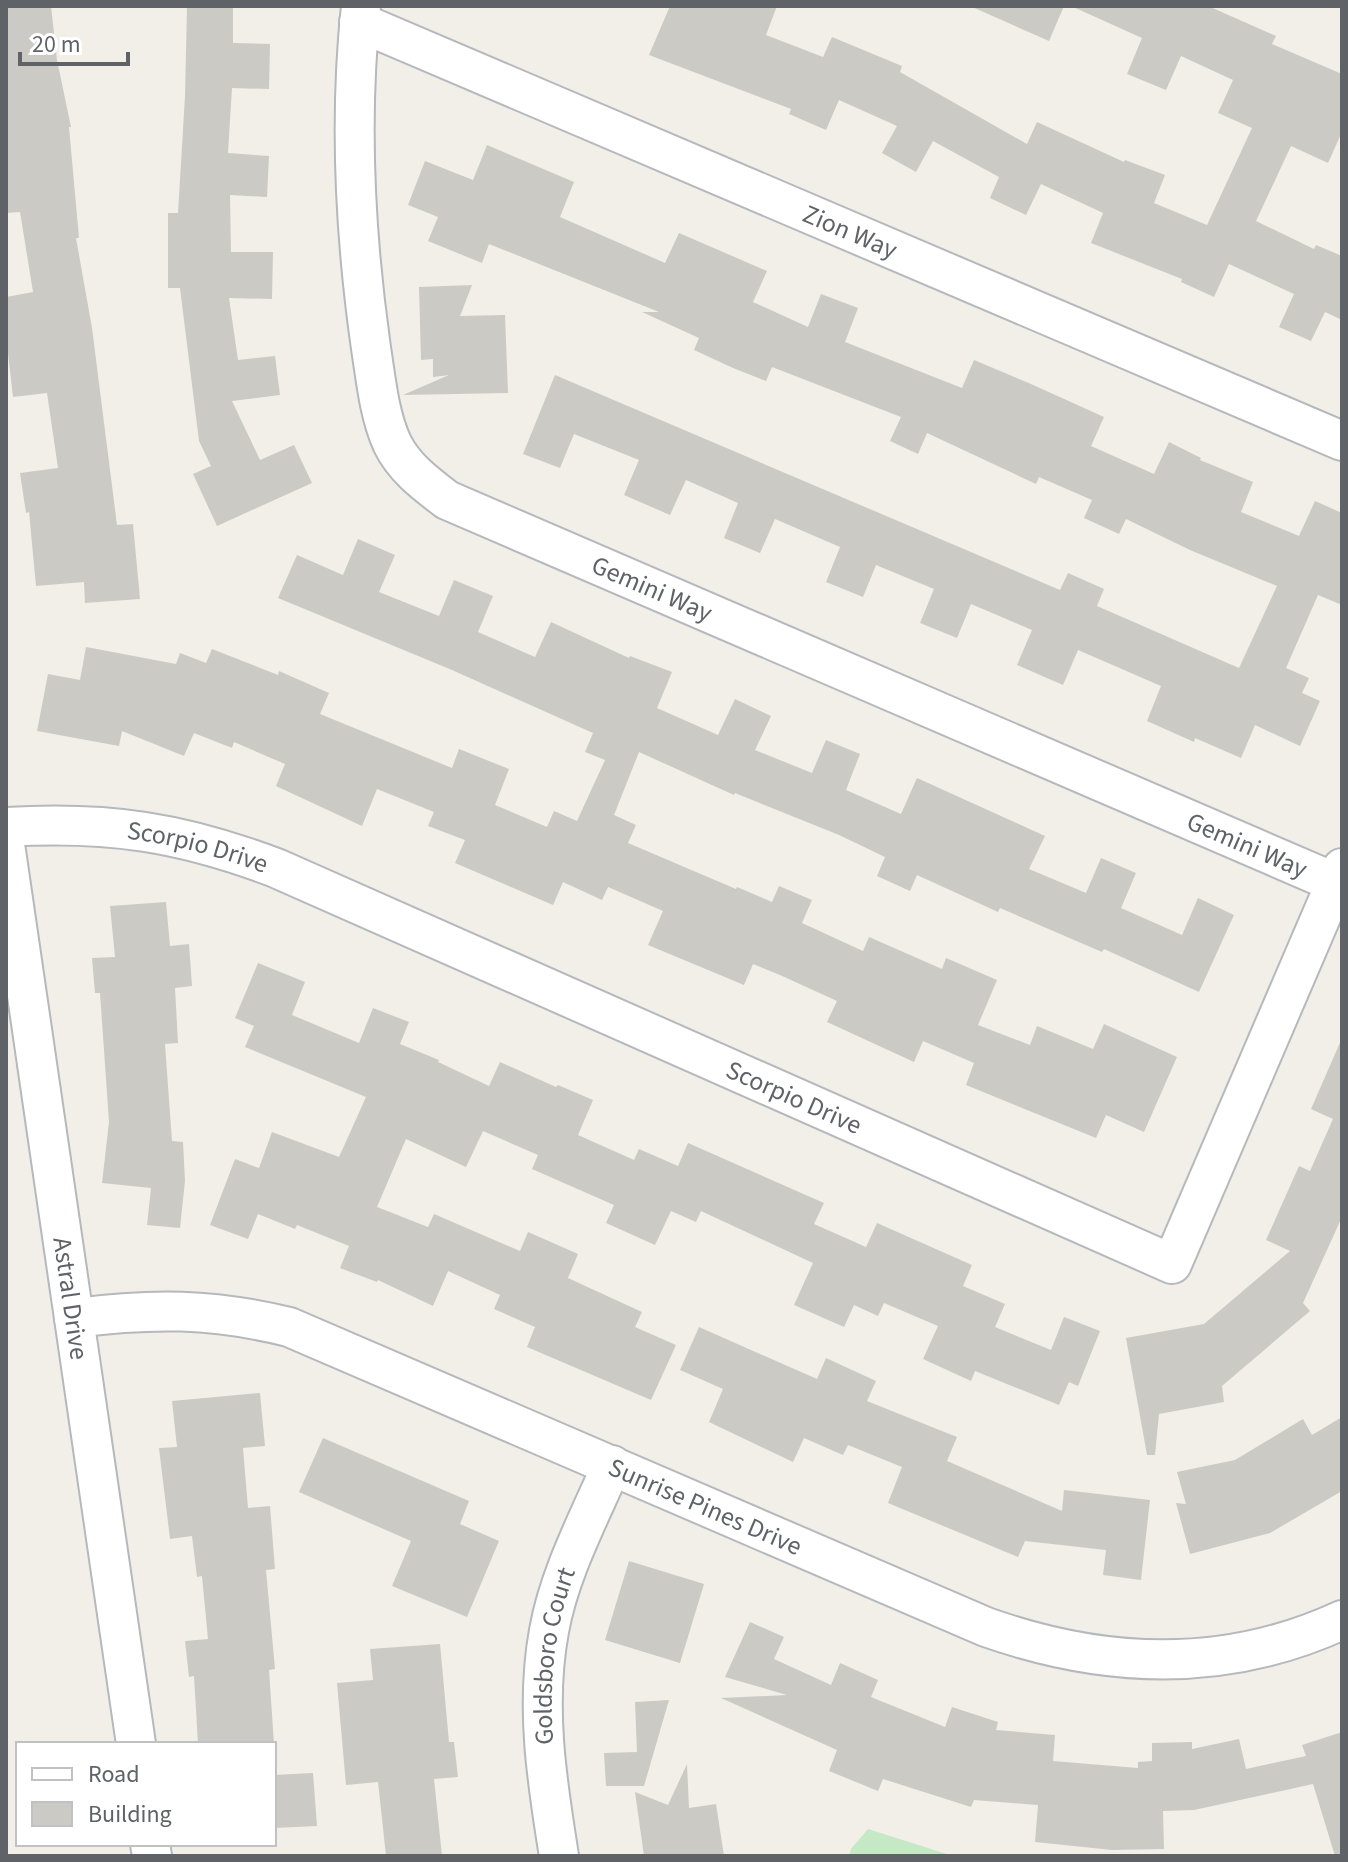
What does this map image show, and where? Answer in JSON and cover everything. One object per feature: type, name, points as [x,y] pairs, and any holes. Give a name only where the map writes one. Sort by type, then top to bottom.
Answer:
[{"type":"street","name":"Zion Way","points":[[360,14],[1342,441]]},
{"type":"street","name":"Gemini Way","points":[[360,14],[355,115],[362,285],[380,409],[393,445],[416,477],[447,500],[1339,875]]},
{"type":"street","name":"Scorpio Drive","points":[[6,827],[54,824],[144,830],[233,852],[1172,1264],[1339,875]]},
{"type":"street","name":"Astral Drive","points":[[6,851],[136,1742]]},
{"type":"street","name":"Sunrise Pines Drive","points":[[74,1318],[151,1310],[207,1311],[289,1327],[986,1627],[1060,1650],[1137,1660],[1202,1658],[1290,1640],[1342,1620]]},
{"type":"street","name":"Goldsboro Court","points":[[559,1856],[544,1749],[543,1667],[559,1592],[612,1465]]},
{"type":"green space","points":[[868,1829],[953,1856],[849,1856]]},
{"type":"building","points":[[6,6],[51,6],[57,60],[71,127],[79,238],[76,238],[92,328],[117,525],[133,524],[140,599],[85,603],[84,582],[36,586],[29,512],[26,513],[20,473],[58,468],[47,393],[13,397],[6,336],[6,297],[33,292],[20,212],[6,213]]},
{"type":"building","points":[[187,6],[233,6],[233,43],[270,44],[269,89],[232,88],[228,153],[269,156],[267,197],[230,195],[231,252],[273,252],[272,299],[229,298],[238,360],[275,356],[280,395],[232,401],[260,460],[294,445],[312,483],[217,526],[193,474],[211,466],[199,441],[180,288],[168,288],[168,213],[178,213]]},
{"type":"building","points":[[670,6],[777,6],[766,35],[823,57],[832,37],[902,66],[900,72],[1027,144],[1037,122],[1124,162],[1165,175],[1154,203],[1207,225],[1252,128],[1218,113],[1233,80],[1181,56],[1166,90],[1127,74],[1142,38],[1071,6],[1208,6],[1276,36],[1272,44],[1342,74],[1342,132],[1328,163],[1291,146],[1256,221],[1314,249],[1316,245],[1342,256],[1342,320],[1325,312],[1311,341],[1279,327],[1294,294],[1229,264],[1214,297],[1181,282],[1182,279],[1091,243],[1103,213],[1041,184],[1026,215],[990,198],[999,177],[933,141],[916,172],[882,153],[897,126],[839,100],[826,130],[789,114],[791,109],[649,55]]},
{"type":"building","points":[[970,6],[1064,6],[1049,41]]},
{"type":"building","points":[[487,145],[574,182],[560,217],[665,263],[679,233],[767,271],[753,302],[808,327],[821,294],[858,308],[845,342],[962,388],[974,360],[1031,384],[1104,417],[1091,446],[1154,474],[1169,442],[1200,460],[1253,482],[1241,512],[1299,536],[1315,501],[1342,513],[1342,605],[1318,595],[1286,668],[1309,678],[1302,693],[1320,701],[1300,746],[1255,725],[1241,758],[1195,738],[1194,742],[1147,721],[1161,686],[1078,650],[1063,685],[1017,665],[1032,630],[971,604],[957,638],[920,623],[934,589],[876,565],[863,597],[826,582],[840,547],[775,519],[760,553],[724,538],[738,503],[686,480],[670,515],[624,495],[639,460],[574,434],[560,468],[523,454],[555,375],[1060,590],[1068,573],[1104,589],[1097,606],[1239,668],[1277,586],[1126,519],[1119,534],[1084,518],[1092,500],[1039,477],[1036,484],[927,433],[918,454],[890,441],[901,417],[772,367],[766,381],[733,368],[694,350],[699,338],[642,312],[659,312],[489,244],[482,263],[428,241],[438,217],[408,205],[425,161],[473,180]]},
{"type":"building","points":[[472,285],[460,316],[505,315],[508,393],[403,395],[449,375],[433,377],[433,359],[421,360],[419,287]]},
{"type":"building","points":[[358,539],[395,555],[379,592],[439,616],[454,580],[493,596],[478,632],[535,657],[551,622],[629,658],[672,672],[657,708],[718,735],[735,699],[771,716],[755,750],[812,773],[826,740],[860,754],[846,790],[901,814],[917,778],[1045,836],[1029,869],[1086,893],[1101,858],[1136,873],[1121,908],[1182,935],[1198,898],[1234,915],[1199,992],[1104,949],[1102,952],[1000,908],[998,912],[917,875],[910,891],[877,876],[885,857],[639,752],[614,815],[636,825],[628,843],[772,902],[779,886],[812,900],[802,923],[863,951],[869,937],[942,969],[946,958],[997,980],[978,1025],[1030,1045],[1037,1026],[1093,1049],[1104,1024],[1177,1057],[1144,1132],[1106,1115],[1096,1138],[966,1085],[974,1063],[923,1041],[914,1062],[827,1022],[837,1001],[780,975],[753,964],[744,985],[648,945],[663,911],[608,887],[602,900],[563,882],[553,905],[455,863],[465,840],[428,826],[434,812],[377,789],[362,826],[276,786],[285,764],[234,742],[232,748],[194,733],[184,756],[122,731],[119,746],[37,731],[48,674],[80,680],[86,647],[176,664],[180,653],[206,663],[212,649],[278,675],[279,671],[329,693],[320,714],[452,768],[459,749],[509,769],[495,805],[547,827],[554,811],[577,821],[605,760],[585,752],[593,733],[278,598],[297,555],[343,575]]},
{"type":"building","points":[[166,902],[170,946],[189,944],[192,986],[175,988],[178,1043],[165,1044],[172,1141],[183,1142],[185,1181],[180,1228],[147,1225],[151,1188],[102,1183],[109,1122],[100,993],[95,993],[92,958],[115,957],[110,906]]},
{"type":"building","points":[[258,963],[305,982],[292,1015],[359,1043],[373,1008],[409,1022],[400,1044],[489,1086],[500,1062],[593,1100],[578,1135],[634,1160],[639,1149],[678,1166],[688,1143],[824,1203],[814,1224],[866,1247],[877,1223],[972,1265],[963,1286],[1005,1304],[995,1327],[1051,1350],[1064,1317],[1100,1331],[1078,1386],[1069,1382],[1059,1405],[975,1371],[971,1381],[923,1359],[938,1326],[884,1303],[878,1316],[854,1305],[844,1327],[794,1305],[813,1263],[701,1211],[696,1222],[671,1211],[655,1245],[606,1223],[614,1205],[532,1169],[538,1155],[483,1131],[466,1167],[406,1139],[377,1207],[428,1227],[434,1214],[520,1251],[528,1232],[578,1254],[568,1278],[642,1312],[635,1327],[676,1345],[651,1400],[527,1347],[535,1327],[494,1309],[500,1295],[448,1271],[433,1306],[378,1280],[340,1268],[349,1246],[297,1225],[295,1229],[258,1214],[248,1239],[210,1225],[235,1159],[259,1168],[272,1132],[339,1157],[366,1097],[245,1047],[254,1026],[235,1018]]},
{"type":"building","points":[[1342,1038],[1342,1217],[1303,1303],[1310,1311],[1222,1386],[1224,1402],[1159,1414],[1155,1455],[1147,1455],[1126,1338],[1204,1324],[1290,1251],[1266,1240],[1299,1166],[1310,1171],[1333,1119],[1311,1109]]},
{"type":"building","points":[[699,1327],[817,1379],[826,1358],[876,1381],[867,1401],[957,1437],[947,1461],[1062,1511],[1064,1490],[1150,1500],[1141,1580],[1103,1575],[1106,1550],[1025,1541],[1018,1557],[888,1503],[902,1467],[848,1445],[843,1455],[804,1438],[793,1462],[709,1422],[723,1389],[680,1370]]},
{"type":"building","points":[[260,1393],[265,1446],[243,1448],[248,1508],[270,1506],[275,1569],[266,1570],[275,1669],[269,1670],[274,1742],[198,1742],[194,1676],[189,1677],[185,1641],[208,1639],[202,1576],[197,1577],[192,1536],[170,1539],[159,1448],[177,1447],[172,1401]]},
{"type":"building","points":[[1342,1417],[1342,1491],[1270,1533],[1190,1554],[1176,1503],[1186,1504],[1177,1472],[1235,1460],[1303,1419],[1312,1435]]},
{"type":"building","points":[[323,1438],[469,1501],[460,1524],[499,1541],[467,1617],[392,1586],[411,1541],[299,1492]]},
{"type":"building","points":[[629,1561],[704,1584],[680,1663],[605,1640]]},
{"type":"building","points":[[750,1622],[784,1637],[774,1659],[831,1685],[840,1663],[878,1680],[871,1697],[945,1727],[952,1707],[998,1722],[996,1730],[1055,1735],[1053,1761],[1138,1768],[1138,1762],[1152,1761],[1152,1743],[1192,1742],[1192,1749],[1239,1739],[1246,1769],[1306,1756],[1302,1745],[1342,1732],[1342,1856],[1335,1856],[1313,1784],[1194,1810],[1163,1811],[1164,1849],[1112,1850],[1035,1842],[1038,1805],[974,1800],[971,1807],[883,1779],[878,1791],[829,1771],[837,1750],[721,1698],[787,1695],[725,1677]]},
{"type":"building","points":[[440,1644],[449,1742],[454,1742],[458,1777],[434,1779],[442,1856],[386,1856],[378,1782],[346,1785],[337,1683],[373,1680],[370,1649]]},
{"type":"building","points":[[669,1700],[644,1786],[606,1786],[604,1753],[637,1752],[635,1702]]},
{"type":"building","points":[[687,1764],[689,1808],[716,1804],[724,1856],[644,1856],[635,1792],[668,1805]]},
{"type":"building","points":[[313,1773],[317,1826],[276,1828],[276,1775]]}]
